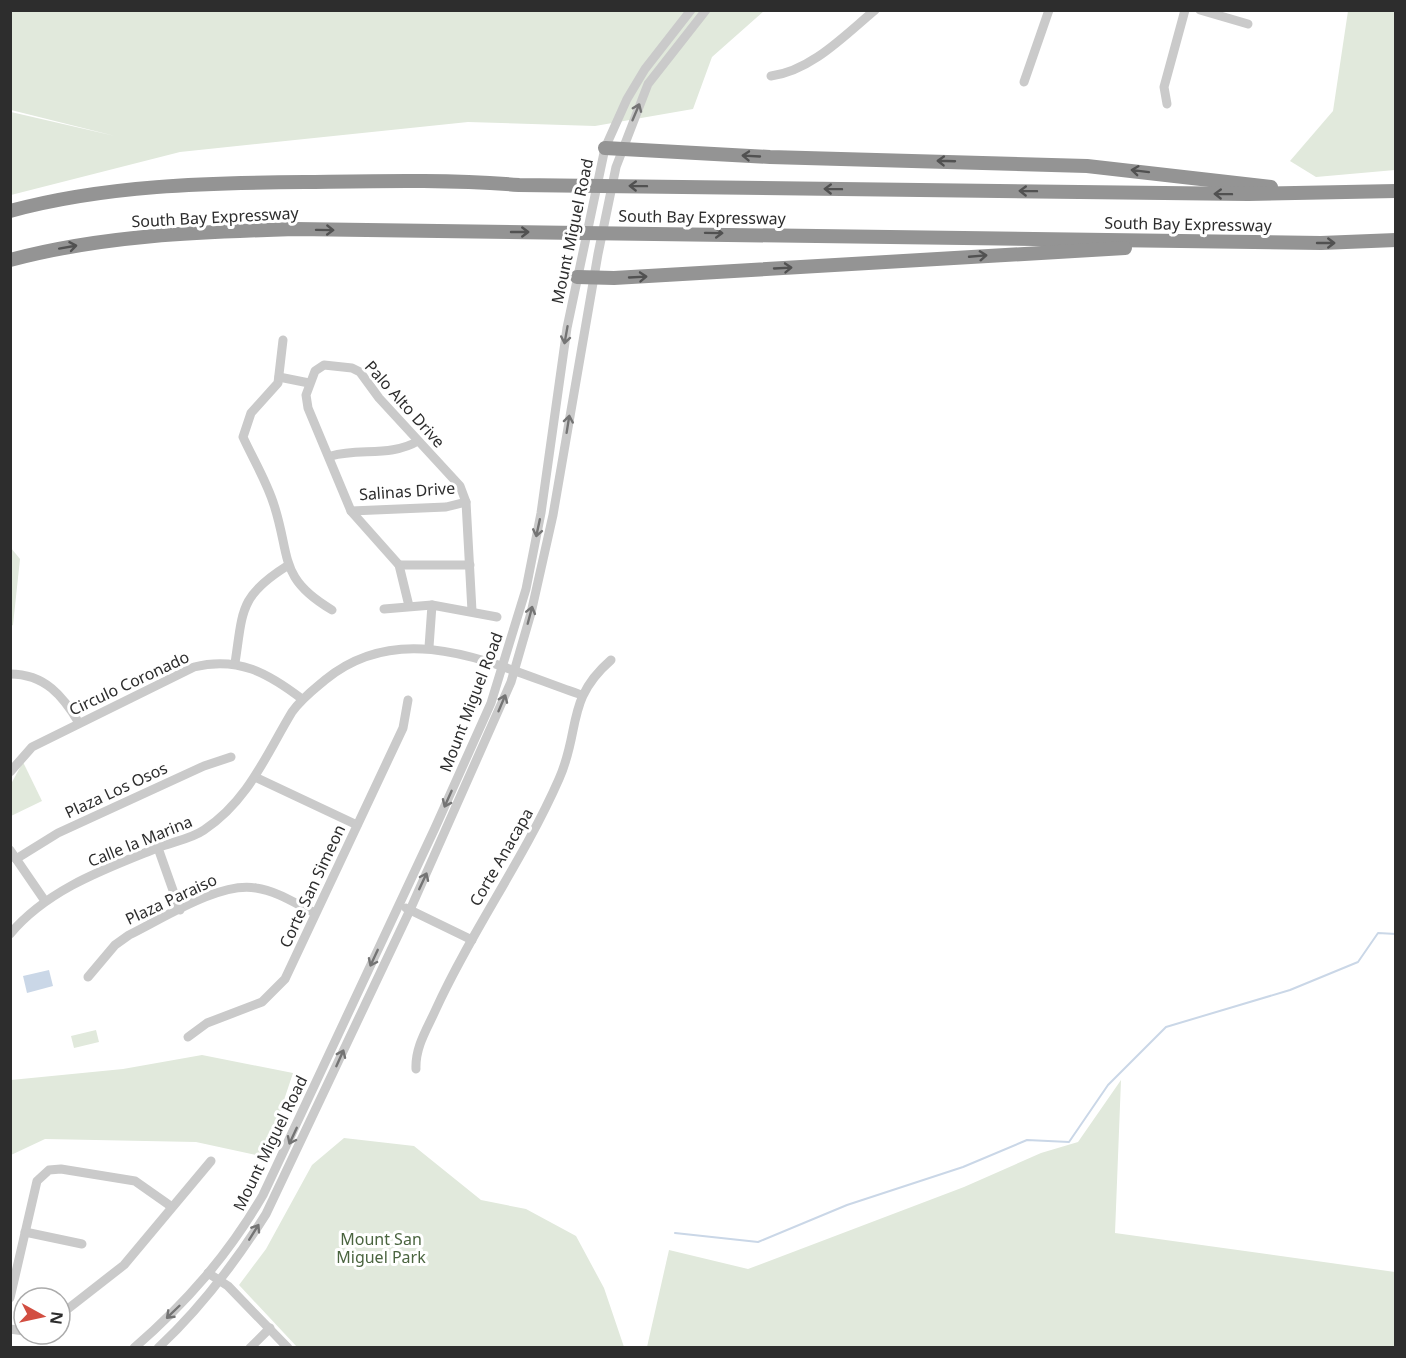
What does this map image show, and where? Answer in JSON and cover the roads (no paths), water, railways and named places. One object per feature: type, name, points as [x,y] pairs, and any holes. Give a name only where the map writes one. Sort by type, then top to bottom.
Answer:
[{"type":"highway","points":[[605,148],[782,158],[1087,166],[1323,193]]},
{"type":"highway","name":"South Bay Expressway","points":[[10,211],[120,191],[255,182],[427,180],[519,185],[1323,193],[1395,191]]},
{"type":"highway","name":"South Bay Expressway","points":[[10,260],[70,246],[140,236],[295,229],[1339,243],[1395,240]]},
{"type":"highway","points":[[578,271],[595,273],[940,259],[1039,251],[1268,241]]},
{"type":"street","name":"Mount Miguel Road","points":[[134,1347],[217,1266],[238,1238],[263,1195],[466,759],[519,617],[541,513],[556,401],[578,271],[605,148],[640,76],[669,35],[691,10]]},
{"type":"street","name":"Mount Miguel Road","points":[[158,1347],[189,1318],[220,1280],[250,1239],[282,1184],[477,763],[514,671],[531,614],[548,538],[616,167],[648,84],[706,10]]},
{"type":"street","points":[[771,76],[797,69],[832,46],[875,10]]},
{"type":"street","points":[[1024,82],[1049,10]]},
{"type":"street","points":[[1167,104],[1164,87],[1185,10]]},
{"type":"street","points":[[1200,10],[1248,24]]},
{"type":"street","points":[[283,340],[276,387],[251,412],[243,437],[274,504],[287,566],[310,597],[332,610]]},
{"type":"street","name":"Palo Alto Drive","points":[[309,383],[315,371],[324,365],[352,368],[360,372],[418,441],[452,476],[466,502],[472,611]]},
{"type":"street","points":[[279,377],[309,383],[306,395],[309,408],[331,456],[351,511],[399,565],[409,606]]},
{"type":"street","points":[[331,456],[343,453],[399,450],[418,441]]},
{"type":"street","name":"Salinas Drive","points":[[351,511],[446,507],[466,502]]},
{"type":"street","points":[[399,565],[470,565]]},
{"type":"street","points":[[235,663],[243,612],[252,593],[262,582],[287,566]]},
{"type":"street","points":[[429,647],[432,605]]},
{"type":"street","points":[[384,609],[432,605],[497,617]]},
{"type":"street","name":"Calle la Marina","points":[[10,934],[45,901],[72,885],[212,826],[240,800],[302,699],[341,667],[384,650],[429,647],[502,667],[582,695]]},
{"type":"street","name":"Corte Anacapa","points":[[416,1069],[416,1054],[471,940],[546,808],[561,775],[582,695],[593,676],[611,660]]},
{"type":"street","name":"Circulo Coronado","points":[[10,772],[32,747],[186,669],[214,663],[235,663],[267,674],[302,699]]},
{"type":"street","points":[[10,674],[30,677],[52,687],[64,698],[79,723]]},
{"type":"street","name":"Corte San Simeon","points":[[188,1037],[207,1023],[262,1002],[285,979],[403,728],[408,700]]},
{"type":"street","name":"Plaza Los Osos","points":[[13,854],[204,766],[231,757]]},
{"type":"street","points":[[255,777],[357,825]]},
{"type":"street","points":[[158,848],[180,910]]},
{"type":"street","points":[[13,854],[45,901]]},
{"type":"street","name":"Plaza Paraiso","points":[[88,977],[115,945],[223,890],[253,887],[270,891],[315,913]]},
{"type":"street","points":[[399,905],[471,940]]},
{"type":"street","points":[[72,1306],[124,1265],[211,1161]]},
{"type":"street","points":[[11,1295],[37,1181],[49,1170],[61,1169],[135,1181],[172,1207]]},
{"type":"street","points":[[25,1232],[82,1244]]},
{"type":"street","points":[[208,1273],[220,1280],[288,1347]]},
{"type":"street","points":[[250,1347],[270,1328]]},
{"type":"water","points":[[49,970],[53,986],[27,993],[23,976]]},
{"type":"waterway","points":[[675,1233],[758,1242],[847,1205],[963,1167],[1027,1140],[1069,1142],[1108,1085],[1166,1027],[1290,990],[1358,962],[1378,933],[1396,934]]},
{"type":"park label","name":"Mount San Miguel Park","points":[[381,1248]]}]
